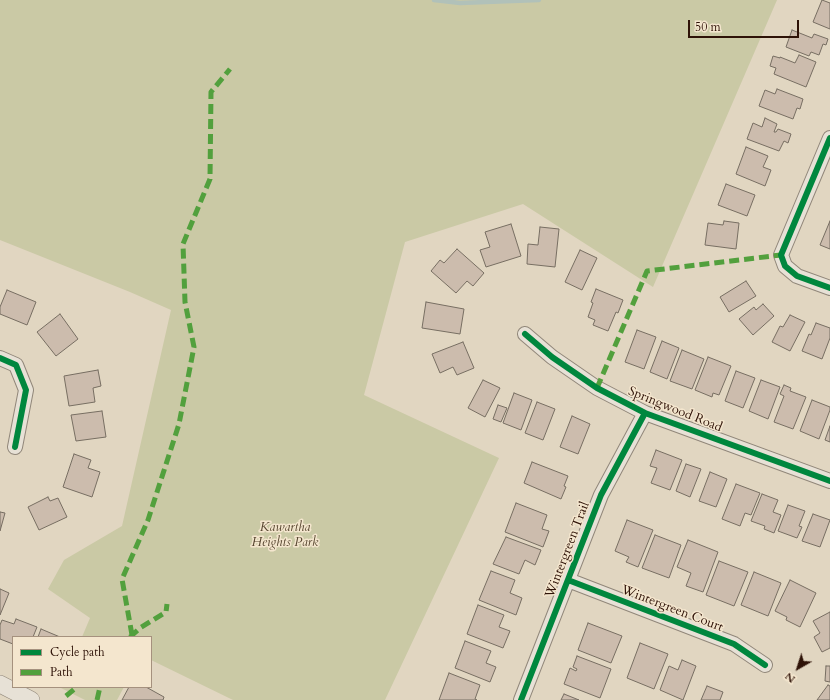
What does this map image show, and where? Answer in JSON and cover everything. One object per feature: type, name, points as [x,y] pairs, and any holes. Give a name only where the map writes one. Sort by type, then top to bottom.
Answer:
[{"type":"street","points":[[830,138],[780,255],[786,266],[797,276],[830,288]]},
{"type":"street","name":"Springwood Road","points":[[525,334],[552,358],[597,388],[645,413],[830,481]]},
{"type":"street","points":[[0,358],[16,365],[26,390],[15,447]]},
{"type":"street","name":"Wintergreen Trail","points":[[521,700],[601,496],[645,413]]},
{"type":"street","name":"Wintergreen Court","points":[[568,580],[734,644],[765,665]]},
{"type":"street","points":[[0,684],[31,700]]},
{"type":"green space","name":"Kawartha Heights Park","points":[[0,0],[777,0],[653,287],[523,204],[405,242],[364,395],[499,458],[385,700],[233,700],[152,660],[152,636],[82,636],[90,618],[48,589],[64,560],[122,526],[171,310],[0,240]]},
{"type":"green space","points":[[61,688],[123,688],[117,700],[85,700]]},
{"type":"building","points":[[822,0],[830,3],[830,29],[813,22]]},
{"type":"building","points":[[792,30],[812,38],[814,34],[828,39],[826,45],[823,44],[819,55],[811,52],[809,56],[786,47]]},
{"type":"building","points":[[799,55],[816,62],[806,87],[774,74],[776,68],[770,66],[773,56],[795,63]]},
{"type":"building","points":[[777,89],[803,99],[800,109],[797,108],[793,119],[759,106],[765,90],[775,94]]},
{"type":"building","points":[[765,118],[777,124],[774,132],[778,129],[791,134],[788,143],[784,141],[779,151],[747,139],[753,123],[762,127]]},
{"type":"building","points":[[746,147],[768,156],[763,167],[771,170],[765,186],[736,174]]},
{"type":"building","points":[[726,184],[755,195],[747,216],[718,205]]},
{"type":"building","points":[[724,221],[739,223],[736,249],[705,245],[708,223],[723,225]]},
{"type":"building","points":[[830,221],[830,249],[820,245]]},
{"type":"building","points":[[511,224],[521,256],[486,267],[480,250],[490,247],[485,232]]},
{"type":"building","points":[[540,227],[559,229],[555,267],[527,264],[528,244],[538,245]]},
{"type":"building","points":[[457,249],[484,273],[473,286],[467,281],[456,293],[431,271],[440,260],[444,263]]},
{"type":"building","points":[[580,250],[597,258],[582,290],[565,282]]},
{"type":"building","points":[[746,281],[756,296],[729,312],[720,297]]},
{"type":"building","points":[[596,289],[623,300],[608,331],[593,325],[595,320],[588,317],[593,303],[591,302]]},
{"type":"building","points":[[7,290],[36,302],[27,325],[0,314],[0,307]]},
{"type":"building","points":[[426,302],[464,309],[460,334],[422,328]]},
{"type":"building","points":[[763,304],[774,316],[753,335],[739,319],[754,307],[756,310]]},
{"type":"building","points":[[60,314],[78,339],[56,356],[37,332]]},
{"type":"building","points":[[790,315],[805,322],[790,351],[772,342],[780,326],[783,327]]},
{"type":"building","points":[[816,323],[830,328],[830,338],[822,359],[802,351],[809,334],[811,335]]},
{"type":"building","points":[[637,330],[656,337],[644,369],[625,362]]},
{"type":"building","points":[[662,341],[679,348],[667,379],[650,372]]},
{"type":"building","points":[[463,342],[474,368],[457,375],[453,367],[440,373],[432,354]]},
{"type":"building","points":[[682,350],[704,359],[692,389],[670,381]]},
{"type":"building","points":[[708,357],[731,366],[719,395],[713,393],[712,397],[695,390]]},
{"type":"building","points":[[98,370],[101,386],[93,388],[95,402],[69,406],[64,376]]},
{"type":"building","points":[[736,371],[755,378],[743,408],[725,401]]},
{"type":"building","points":[[483,380],[500,388],[485,417],[468,408]]},
{"type":"building","points":[[761,380],[780,387],[768,419],[749,411]]},
{"type":"building","points":[[784,385],[791,388],[790,391],[806,397],[793,429],[774,422],[784,396],[780,394]]},
{"type":"building","points":[[514,393],[532,400],[521,430],[503,423]]},
{"type":"building","points":[[812,400],[830,407],[819,439],[800,431]]},
{"type":"building","points":[[537,402],[555,409],[543,440],[525,433]]},
{"type":"building","points":[[498,405],[507,408],[501,422],[493,419]]},
{"type":"building","points":[[102,411],[106,437],[76,441],[71,415]]},
{"type":"building","points":[[572,416],[590,424],[578,454],[560,447]]},
{"type":"building","points":[[830,426],[830,442],[825,440]]},
{"type":"building","points":[[656,450],[682,460],[670,490],[651,483],[657,468],[650,466]]},
{"type":"building","points":[[74,454],[91,460],[88,468],[100,472],[92,497],[63,487]]},
{"type":"building","points":[[532,462],[568,476],[564,486],[566,487],[561,499],[524,483]]},
{"type":"building","points":[[686,464],[701,469],[690,497],[676,491]]},
{"type":"building","points":[[710,472],[727,479],[716,507],[699,501]]},
{"type":"building","points":[[736,484],[760,493],[751,515],[745,513],[740,526],[722,519]]},
{"type":"building","points":[[762,494],[778,500],[773,512],[781,515],[774,533],[764,529],[765,526],[751,521]]},
{"type":"building","points":[[48,497],[50,501],[58,498],[67,517],[39,530],[28,507]]},
{"type":"building","points":[[516,503],[547,515],[542,529],[549,531],[543,547],[505,532]]},
{"type":"building","points":[[788,505],[805,511],[799,526],[802,527],[797,538],[778,531]]},
{"type":"building","points":[[0,512],[5,513],[0,531]]},
{"type":"building","points":[[813,514],[830,520],[820,547],[802,541]]},
{"type":"building","points":[[627,520],[653,530],[638,567],[626,562],[629,557],[615,551]]},
{"type":"building","points":[[655,535],[681,545],[669,578],[642,568]]},
{"type":"building","points":[[506,537],[541,550],[535,565],[525,560],[519,574],[493,564]]},
{"type":"building","points":[[688,540],[718,552],[703,592],[686,586],[691,573],[677,567]]},
{"type":"building","points":[[719,561],[748,572],[734,606],[706,595]]},
{"type":"building","points":[[491,571],[515,580],[510,593],[522,598],[516,615],[479,600]]},
{"type":"building","points":[[754,572],[781,583],[768,616],[741,605]]},
{"type":"building","points":[[790,580],[816,593],[800,627],[786,620],[787,617],[775,611]]},
{"type":"building","points":[[0,589],[9,593],[0,615]]},
{"type":"building","points":[[478,605],[504,615],[499,627],[510,631],[503,648],[467,634]]},
{"type":"building","points":[[830,612],[830,648],[822,652],[814,637],[820,633],[813,621]]},
{"type":"building","points":[[16,619],[37,627],[33,636],[12,636],[12,644],[0,639],[0,625],[2,620],[14,624]]},
{"type":"building","points":[[588,623],[622,636],[611,663],[578,650]]},
{"type":"building","points":[[41,629],[58,636],[38,636]]},
{"type":"building","points":[[465,641],[491,651],[486,663],[496,667],[490,682],[455,668]]},
{"type":"building","points":[[640,643],[668,654],[654,689],[627,678]]},
{"type":"building","points":[[577,656],[611,669],[600,698],[564,684],[570,668],[576,671],[577,669],[573,667]]},
{"type":"building","points":[[682,660],[696,666],[683,700],[660,690],[669,666],[678,670]]},
{"type":"building","points":[[826,666],[830,666],[830,682],[825,681]]},
{"type":"building","points":[[449,673],[480,685],[475,699],[477,700],[439,700]]},
{"type":"building","points":[[828,685],[830,686],[830,700],[817,700]]},
{"type":"building","points":[[707,686],[723,692],[720,700],[701,700]]},
{"type":"building","points":[[128,688],[148,688],[164,697],[163,700],[122,700]]},
{"type":"building","points":[[564,694],[579,700],[561,700]]},
{"type":"waterway","points":[[434,0],[460,3],[539,0]]},
{"type":"marked path","points":[[132,635],[122,579],[148,520],[179,424],[194,347],[185,302],[183,244],[210,179],[211,92],[230,69]]},
{"type":"marked path","points":[[597,388],[647,271],[781,255]]},
{"type":"marked path","points":[[131,636],[140,628],[166,612],[167,604]]},
{"type":"marked path","points":[[66,696],[76,688]]},
{"type":"marked path","points":[[97,700],[100,688]]},
{"type":"cycle path","points":[[830,138],[781,255],[785,266],[797,276],[830,288]]},
{"type":"cycle path","points":[[525,334],[552,357],[597,388],[645,413],[830,481]]},
{"type":"cycle path","points":[[0,358],[16,365],[26,390],[15,447]]},
{"type":"cycle path","points":[[521,700],[601,495],[645,413]]},
{"type":"cycle path","points":[[568,580],[734,644],[765,665]]}]
